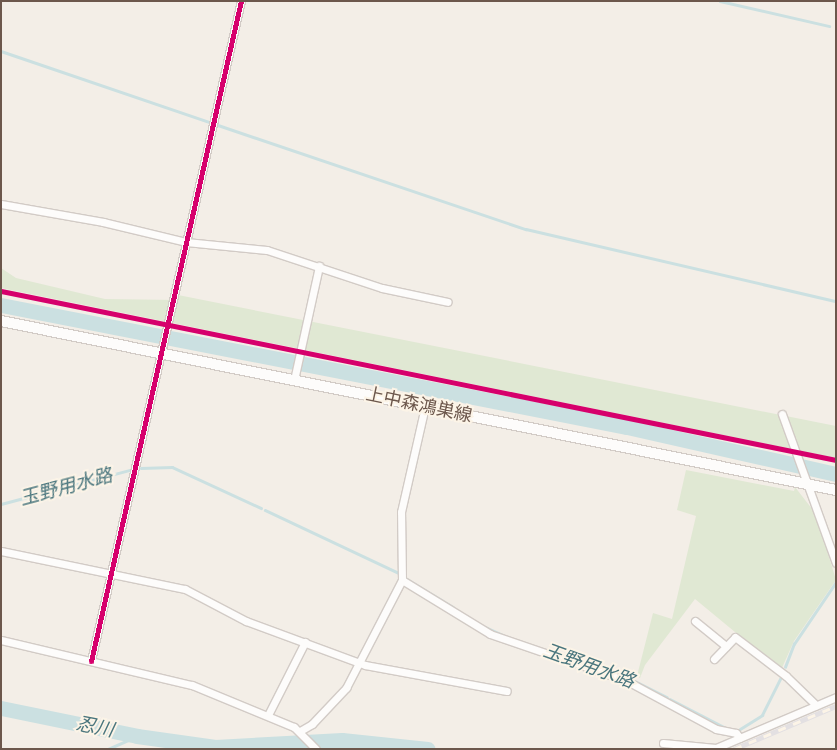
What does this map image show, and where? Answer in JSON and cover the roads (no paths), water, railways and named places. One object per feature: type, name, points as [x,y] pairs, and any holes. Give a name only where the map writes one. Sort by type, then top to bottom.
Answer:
[{"type":"main road","name":"上中森鴻巣線","points":[[1,321],[163,350],[295,376],[425,406],[805,479],[836,490]]},
{"type":"street","points":[[91,661],[241,1]]},
{"type":"street","points":[[1,204],[94,220],[186,242],[267,250],[382,288],[448,302]]},
{"type":"street","points":[[295,376],[319,266]]},
{"type":"street","points":[[300,731],[312,724],[343,692],[402,580],[401,512],[425,406]]},
{"type":"street","points":[[782,414],[835,559]]},
{"type":"street","points":[[1,551],[185,589],[238,618],[358,662],[507,691]]},
{"type":"street","points":[[402,580],[490,634],[627,681],[716,729],[736,733],[740,738]]},
{"type":"street","points":[[695,621],[726,646]]},
{"type":"street","points":[[714,659],[735,638],[786,676],[816,705]]},
{"type":"street","points":[[1,640],[192,685],[268,715],[300,731],[316,749]]},
{"type":"street","points":[[268,715],[305,642]]},
{"type":"street","points":[[663,743],[716,748],[836,697]]},
{"type":"waterway","points":[[720,1],[829,26]]},
{"type":"waterway","points":[[1,51],[209,122]]},
{"type":"waterway","points":[[218,125],[526,229],[836,301]]},
{"type":"waterway","points":[[1,305],[627,427],[836,474]]},
{"type":"waterway","name":"玉野用水路","points":[[141,468],[172,467],[261,508]]},
{"type":"waterway","name":"玉野用水路","points":[[1,504],[130,470]]},
{"type":"waterway","name":"玉野用水路","points":[[265,510],[397,572]]},
{"type":"waterway","name":"玉野用水路","points":[[407,579],[453,607]]},
{"type":"waterway","name":"玉野用水路","points":[[785,667],[794,644],[836,582]]},
{"type":"waterway","name":"玉野用水路","points":[[485,627],[503,635]]},
{"type":"waterway","name":"玉野用水路","points":[[740,729],[762,715],[781,677]]},
{"type":"waterway","name":"玉野用水路","points":[[633,680],[667,697]]},
{"type":"waterway","name":"玉野用水路","points":[[670,699],[724,727]]},
{"type":"waterway","name":"忍川","points":[[1,708],[137,736],[215,747],[342,740],[428,749]]},
{"type":"waterway","points":[[108,749],[137,736]]},
{"type":"railway","points":[[734,749],[836,706]]}]
